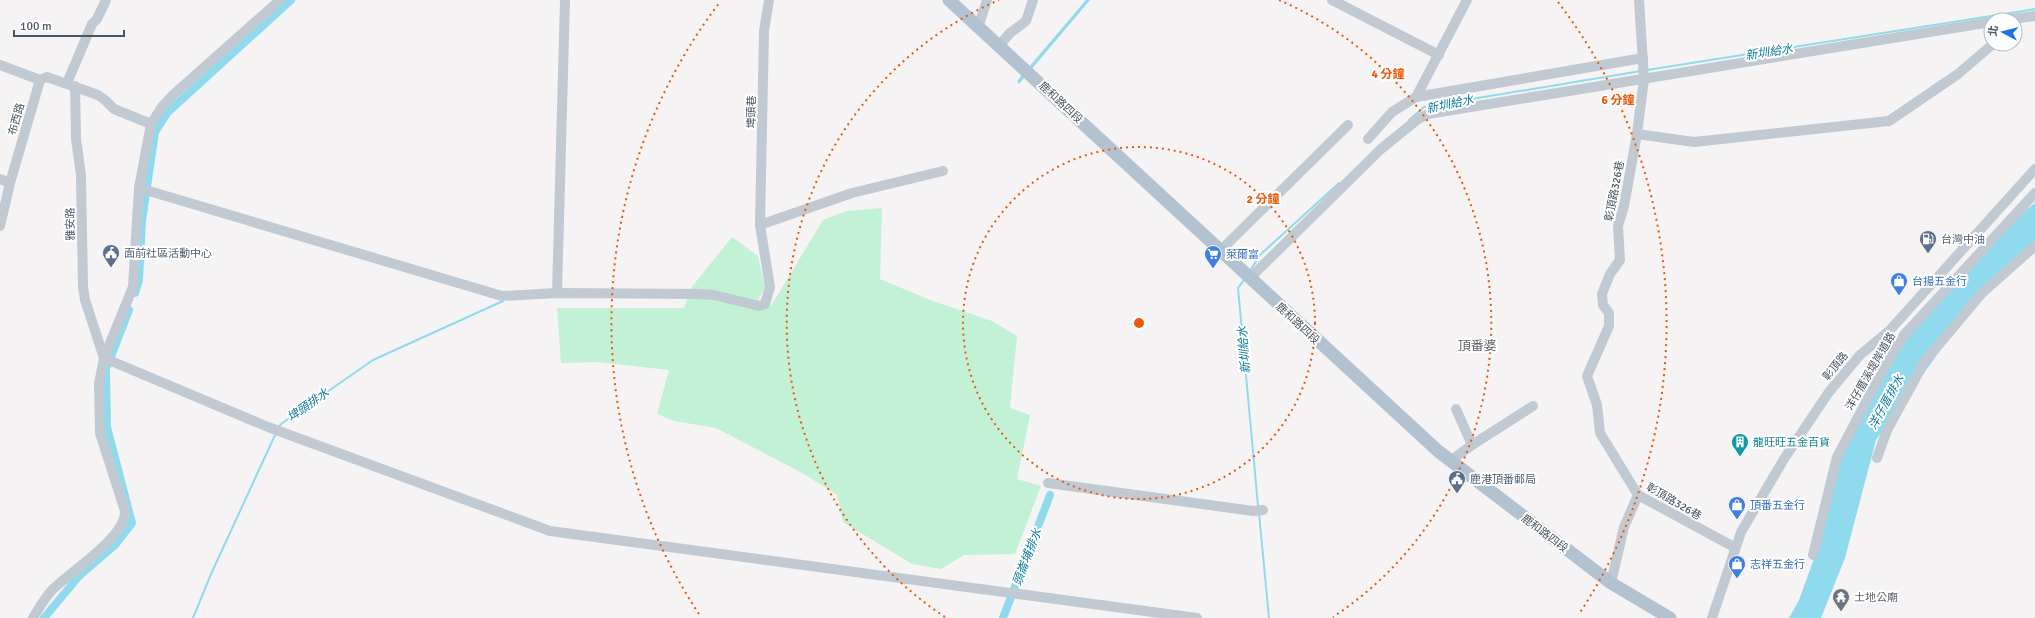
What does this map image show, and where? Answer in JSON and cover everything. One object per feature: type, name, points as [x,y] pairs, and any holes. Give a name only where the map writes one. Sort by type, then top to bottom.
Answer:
[{"type":"main road","name":"鹿和路四段","points":[[949,0],[1372,391],[1450,461],[1611,583],[1670,618]]},
{"type":"street","name":"雅安路","points":[[104,358],[85,300],[83,288],[81,175],[71,84],[92,24],[97,19],[106,0]]},
{"type":"street","points":[[33,618],[42,601],[52,590],[112,538],[125,519],[125,511],[100,433],[98,395],[104,358],[134,287],[139,188],[151,124],[162,107],[173,95],[280,0]]},
{"type":"street","points":[[139,188],[502,296],[557,293],[565,0]]},
{"type":"street","name":"埤頭巷","points":[[557,293],[697,294],[714,295],[758,306],[764,304],[770,287],[760,225],[764,31],[769,0]]},
{"type":"street","points":[[978,28],[988,0]]},
{"type":"street","points":[[999,46],[1010,33],[1026,21],[1033,0]]},
{"type":"street","points":[[1332,0],[1439,55]]},
{"type":"street","points":[[1416,97],[1467,0]]},
{"type":"street","name":"彰頂路326巷","points":[[1639,0],[1644,70],[1637,134],[1624,206],[1618,226],[1620,260],[1610,274],[1602,294],[1603,305],[1609,313],[1609,326],[1588,376],[1597,405],[1600,433],[1638,495],[1734,546]]},
{"type":"street","points":[[2023,18],[2035,16]]},
{"type":"street","points":[[1368,139],[1392,112],[1416,97],[1644,70],[1983,23]]},
{"type":"street","points":[[1637,134],[1694,142],[1889,121],[1958,74],[1983,52]]},
{"type":"street","points":[[0,65],[40,80],[47,77],[71,84],[98,95],[114,109],[151,124]]},
{"type":"street","points":[[1250,278],[1381,149],[1418,119],[1442,110],[1644,70]]},
{"type":"street","name":"布西路","points":[[0,226],[10,183],[40,80]]},
{"type":"street","points":[[1220,251],[1348,124]]},
{"type":"street","name":"彰頂路","points":[[1712,618],[1734,546],[1741,532],[1784,459],[1829,392],[1860,355],[1890,330],[2035,169]]},
{"type":"street","points":[[760,225],[852,193],[943,171]]},
{"type":"street","points":[[0,179],[10,183]]},
{"type":"street","name":"洋仔厝溪堤岸道路","points":[[1813,555],[1837,457],[1885,366],[1904,335],[2035,193]]},
{"type":"street","points":[[1877,458],[1887,430],[1925,361],[1982,293],[2035,246]]},
{"type":"street","points":[[104,358],[268,427],[550,531],[1166,616],[1197,618]]},
{"type":"street","points":[[1450,461],[1533,406]]},
{"type":"street","points":[[1456,409],[1472,445]]},
{"type":"street","points":[[1048,483],[1253,511],[1264,510]]},
{"type":"street","points":[[1611,583],[1624,527],[1638,495]]},
{"type":"green space","points":[[882,208],[880,279],[930,300],[992,321],[1017,336],[1010,408],[1030,415],[1017,479],[1041,486],[1015,554],[964,555],[941,569],[912,564],[843,522],[837,495],[804,474],[716,428],[674,421],[657,414],[669,370],[597,362],[561,363],[557,308],[684,308],[691,288],[732,237],[758,256],[765,288],[758,300],[771,306],[823,220],[847,211]]},
{"type":"water","points":[[1086,0],[1090,0],[1019,84],[1017,81]]},
{"type":"water","name":"洋仔厝排水","points":[[2035,203],[2035,243],[1982,292],[1876,440],[1845,558],[1821,618],[1789,618],[1799,600],[1815,556],[1840,458],[1905,337],[2022,213]]},
{"type":"waterway","points":[[135,293],[139,280],[142,221],[155,132],[167,113],[291,0]]},
{"type":"waterway","name":"新圳給水","points":[[1647,70],[2035,9]]},
{"type":"waterway","name":"新圳給水","points":[[1409,120],[1424,107],[1641,71]]},
{"type":"waterway","name":"新圳給水","points":[[1250,271],[1260,255],[1339,183]]},
{"type":"waterway","name":"新圳給水","points":[[1244,280],[1238,288],[1258,506]]},
{"type":"waterway","name":"埤頭排水","points":[[279,427],[281,424],[373,360],[503,301]]},
{"type":"waterway","points":[[44,618],[79,576],[115,545],[132,523],[107,427],[106,369],[129,310]]},
{"type":"waterway","name":"埤頭排水","points":[[193,618],[211,574],[276,433]]},
{"type":"waterway","name":"頭崙埔排水","points":[[1003,618],[1050,495]]},
{"type":"waterway","name":"新圳給水","points":[[1259,513],[1269,618]]},
{"type":"place","name":"台灣中油","points":[[1928,254]]},
{"type":"place","name":"面前社區活動中心","points":[[111,268]]},
{"type":"place","name":"萊爾富","points":[[1213,269]]},
{"type":"place","name":"台揚五金行","points":[[1899,296]]},
{"type":"place","name":"龍旺旺五金百貨","points":[[1740,457]]},
{"type":"place","name":"鹿港頂番郵局","points":[[1457,494]]},
{"type":"place","name":"頂番五金行","points":[[1737,520]]},
{"type":"place","name":"志祥五金行","points":[[1737,579]]},
{"type":"place","name":"土地公廟","points":[[1841,612]]},
{"type":"district","name":"頂番婆","points":[[1477,345]]}]
